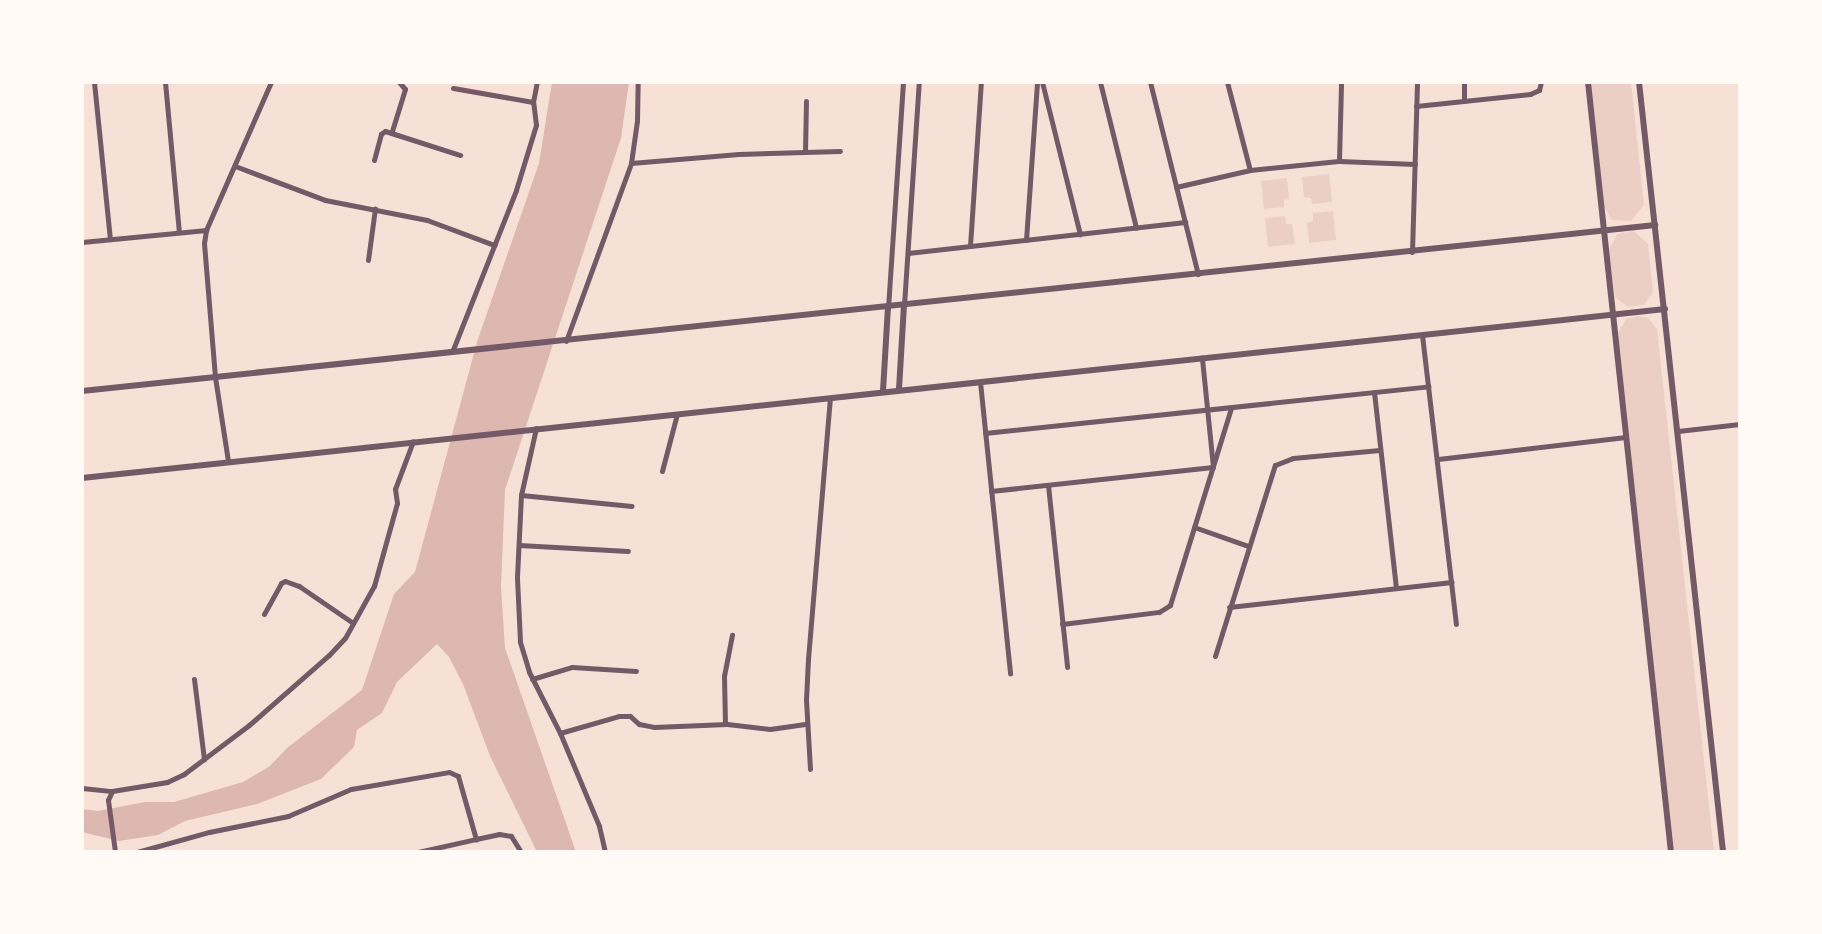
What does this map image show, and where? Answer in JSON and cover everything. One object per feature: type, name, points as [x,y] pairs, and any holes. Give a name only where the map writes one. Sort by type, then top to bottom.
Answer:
[{"type":"street","points":[[94,82],[110,239]]},
{"type":"street","points":[[165,82],[179,232]]},
{"type":"street","points":[[228,461],[204,275],[206,230],[271,82]]},
{"type":"street","points":[[392,131],[405,89],[399,82]]},
{"type":"street","points":[[456,353],[536,125],[533,102],[537,82]]},
{"type":"street","points":[[566,342],[631,163],[638,82]]},
{"type":"street","points":[[883,391],[903,82]]},
{"type":"street","points":[[899,389],[919,82]]},
{"type":"street","points":[[970,246],[981,82]]},
{"type":"street","points":[[1026,240],[1039,82]]},
{"type":"street","points":[[1039,82],[1080,234]]},
{"type":"street","points":[[1100,82],[1136,228]]},
{"type":"street","points":[[1150,82],[1198,275]]},
{"type":"street","points":[[1227,82],[1250,170]]},
{"type":"street","points":[[1339,161],[1341,82]]},
{"type":"street","points":[[1412,252],[1417,82]]},
{"type":"street","points":[[1464,82],[1464,101]]},
{"type":"street","points":[[1416,106],[1530,94],[1539,90],[1541,82]]},
{"type":"street","points":[[1588,82],[1671,852]]},
{"type":"street","points":[[1639,82],[1723,852]]},
{"type":"street","points":[[453,88],[533,102]]},
{"type":"street","points":[[805,152],[806,101]]},
{"type":"street","points":[[374,160],[381,134],[392,131],[460,155]]},
{"type":"street","points":[[631,163],[840,151]]},
{"type":"street","points":[[1176,187],[1250,170],[1339,161],[1415,164]]},
{"type":"street","points":[[235,166],[325,200],[427,220],[494,245]]},
{"type":"street","points":[[368,260],[375,208]]},
{"type":"street","points":[[908,253],[1185,222]]},
{"type":"street","points":[[82,391],[1655,225]]},
{"type":"street","points":[[82,242],[206,230]]},
{"type":"street","points":[[82,478],[1665,309]]},
{"type":"street","points":[[1422,335],[1456,624]]},
{"type":"street","points":[[1202,358],[1213,467]]},
{"type":"street","points":[[980,381],[1010,673]]},
{"type":"street","points":[[985,433],[1429,386]]},
{"type":"street","points":[[1374,392],[1396,588]]},
{"type":"street","points":[[810,769],[808,659],[830,397]]},
{"type":"street","points":[[1062,624],[1159,612],[1170,605],[1231,408]]},
{"type":"street","points":[[662,471],[677,413]]},
{"type":"street","points":[[1678,431],[1740,424]]},
{"type":"street","points":[[534,428],[521,495],[520,642],[532,679],[560,733],[599,826],[605,852]]},
{"type":"street","points":[[1438,459],[1626,437]]},
{"type":"street","points":[[82,788],[112,791],[167,782],[204,759],[329,655],[353,623],[374,586],[397,503],[395,489],[413,441]]},
{"type":"street","points":[[1215,656],[1275,465],[1293,458],[1380,450]]},
{"type":"street","points":[[991,491],[1213,467]]},
{"type":"street","points":[[1048,485],[1067,667]]},
{"type":"street","points":[[521,495],[631,506]]},
{"type":"street","points":[[1194,527],[1248,546]]},
{"type":"street","points":[[519,545],[628,551]]},
{"type":"street","points":[[264,614],[277,588],[285,581],[299,586],[353,623]]},
{"type":"street","points":[[1229,607],[1452,582]]},
{"type":"street","points":[[725,724],[724,676],[732,635]]},
{"type":"street","points":[[532,679],[572,667],[636,671]]},
{"type":"street","points":[[194,679],[204,759]]},
{"type":"street","points":[[560,733],[619,716],[630,716],[639,724],[654,727],[725,724],[770,729],[807,724]]},
{"type":"street","points":[[137,852],[288,816],[351,789],[449,772],[458,776],[476,839]]},
{"type":"street","points":[[112,791],[108,800],[114,850]]},
{"type":"street","points":[[418,852],[499,834],[511,836],[521,852]]},
{"type":"shaded area","points":[[552,82],[629,82],[621,138],[505,490],[501,587],[505,648],[576,852],[537,852],[490,756],[463,684],[449,657],[437,644],[397,682],[382,713],[357,730],[354,747],[321,779],[257,804],[185,821],[158,835],[119,841],[82,832],[82,809],[98,811],[145,802],[174,802],[243,782],[270,766],[287,748],[362,690],[394,594],[415,572],[477,342],[539,163]]},
{"type":"shaded area","points":[[1591,82],[1631,82],[1644,205],[1631,221],[1612,220],[1604,207]]},
{"type":"shaded area","points":[[1329,174],[1332,202],[1312,204],[1311,198],[1304,197],[1302,177]]},
{"type":"shaded area","points":[[1287,178],[1289,199],[1284,200],[1284,207],[1264,209],[1261,181]]},
{"type":"shaded area","points":[[1333,211],[1336,240],[1309,243],[1307,223],[1313,221],[1313,213]]},
{"type":"shaded area","points":[[1285,216],[1286,224],[1292,224],[1295,244],[1268,247],[1265,218]]},
{"type":"shaded area","points":[[1634,231],[1648,244],[1653,292],[1644,305],[1628,307],[1615,297],[1609,250],[1617,234]]},
{"type":"shaded area","points":[[1637,316],[1648,318],[1657,329],[1714,852],[1674,852],[1618,333],[1626,319]]}]
